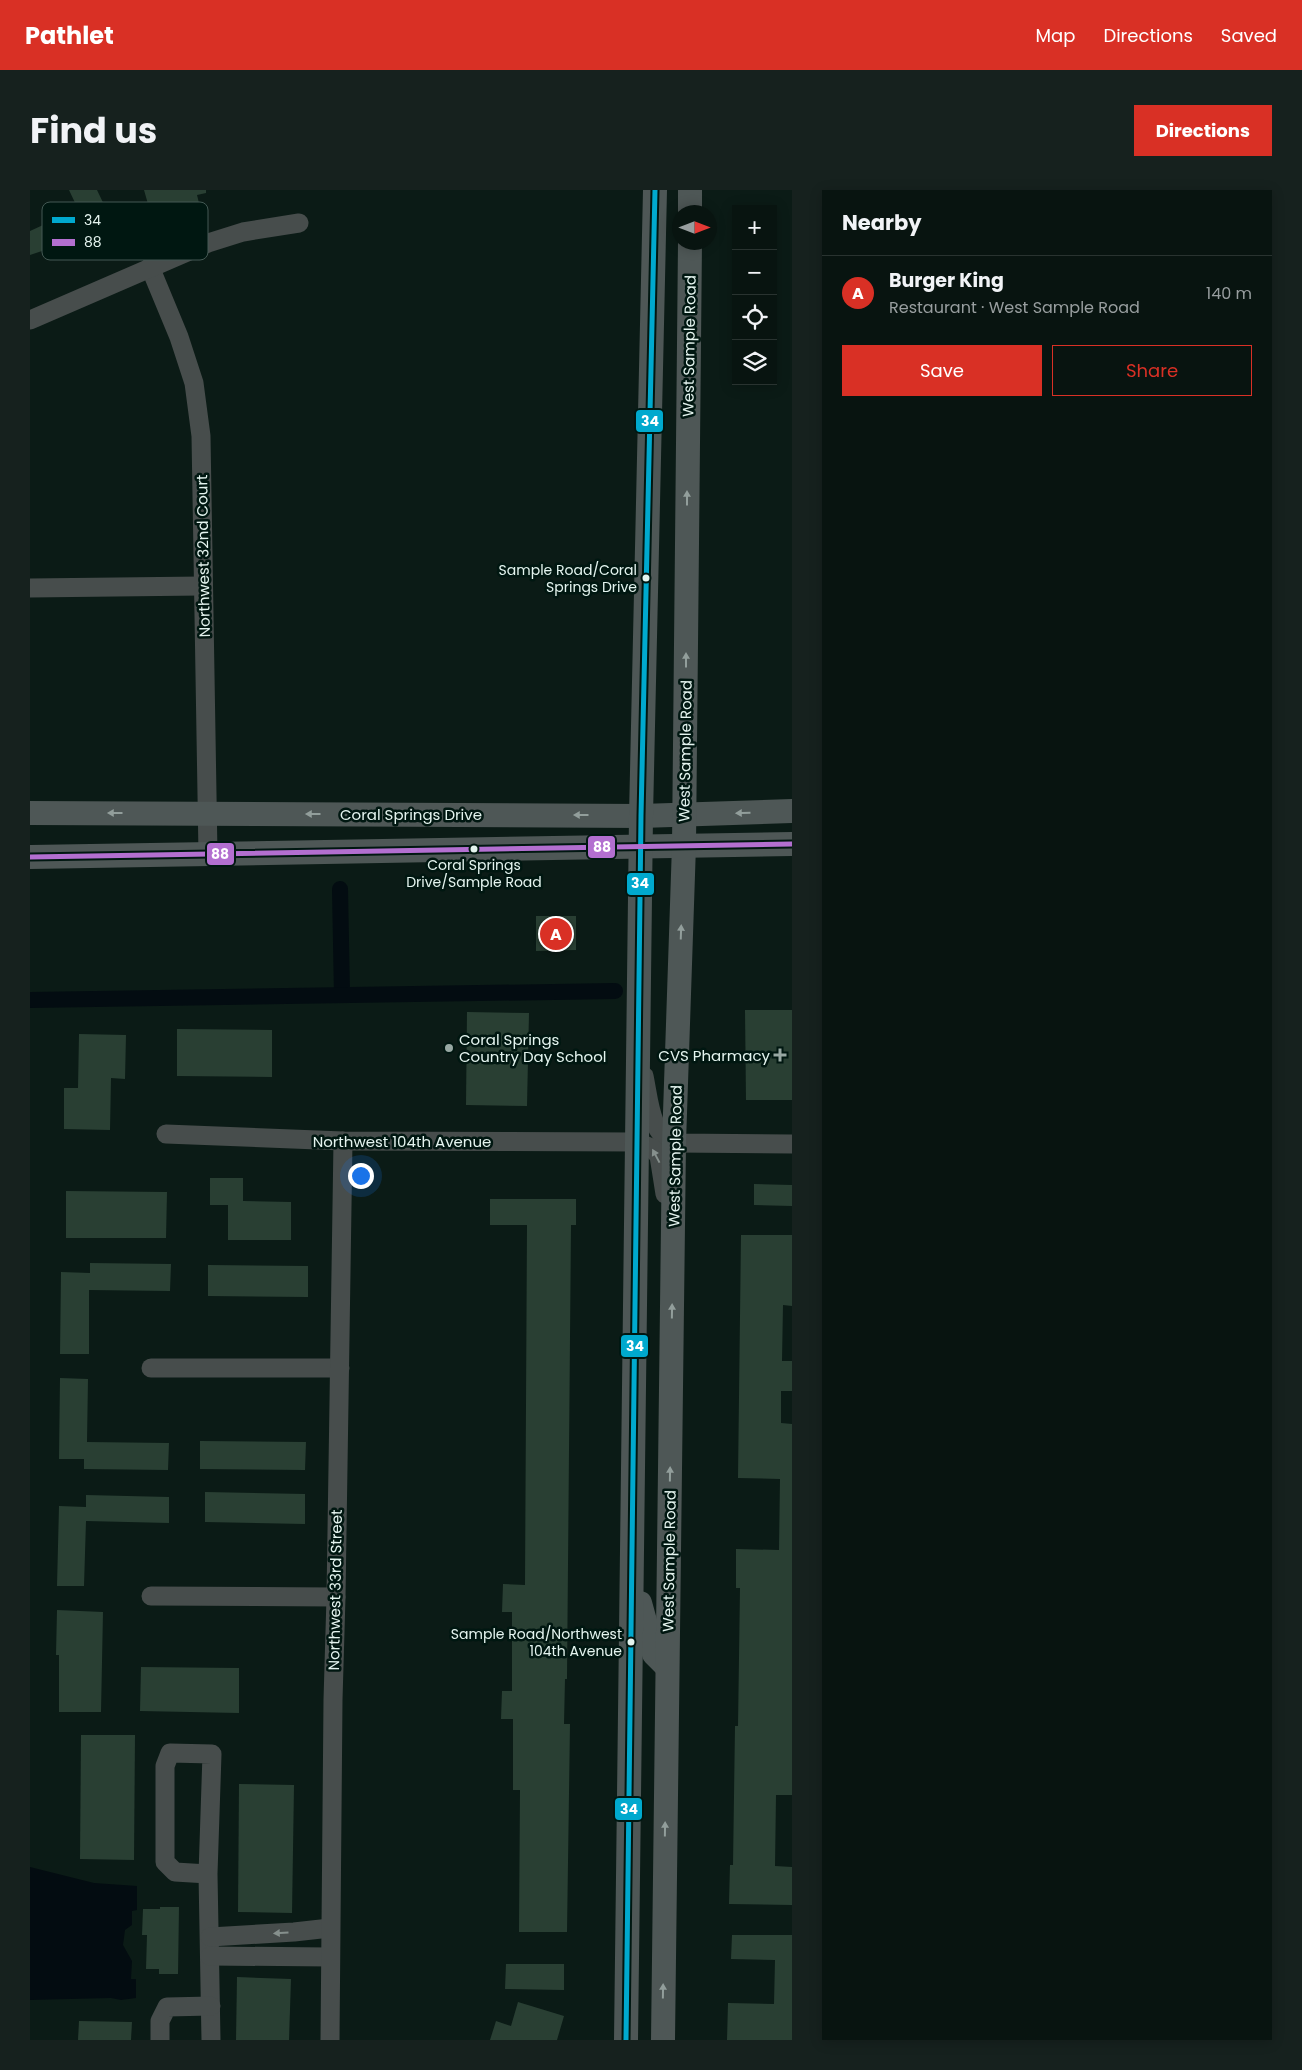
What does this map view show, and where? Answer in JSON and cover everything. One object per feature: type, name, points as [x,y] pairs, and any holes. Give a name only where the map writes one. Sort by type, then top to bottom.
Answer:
[{"type":"main road","points":[[626,2040],[641,816],[655,190]]},
{"type":"main road","points":[[690,190],[690,205]]},
{"type":"main road","name":"West Sample Road","points":[[663,2040],[674,1143],[684,845],[690,250]]},
{"type":"main road","name":"Coral Springs Drive","points":[[30,813],[641,816],[792,811]]},
{"type":"main road","points":[[30,857],[641,845],[792,844]]},
{"type":"main road","points":[[632,1572],[649,1642],[654,1654],[668,1667]]},
{"type":"main road","points":[[631,1664],[647,1674],[654,1683],[666,1770]]},
{"type":"street","points":[[208,243],[243,232],[299,223]]},
{"type":"street","points":[[30,320],[167,260]]},
{"type":"street","name":"Northwest 32nd Court","points":[[150,267],[179,338],[194,383],[201,436],[202,586],[208,854]]},
{"type":"street","points":[[30,588],[202,586]]},
{"type":"street","points":[[638,1053],[654,1123],[665,1139],[674,1143],[792,1144]]},
{"type":"street","name":"Northwest 104th Avenue","points":[[166,1134],[342,1141],[637,1142]]},
{"type":"street","name":"Northwest 33rd Street","points":[[330,2040],[333,1700],[340,1368],[342,1141]]},
{"type":"street","points":[[637,1142],[652,1148],[659,1156],[673,1255]]},
{"type":"street","points":[[151,1368],[340,1368]]},
{"type":"street","points":[[151,1596],[336,1597]]},
{"type":"street","points":[[208,1874],[175,1872],[165,1862],[165,1766],[170,1753],[212,1754],[208,1874],[211,2040]]},
{"type":"street","points":[[210,1947],[294,1932],[330,1928]]},
{"type":"street","points":[[210,1947],[330,1957]]},
{"type":"street","points":[[160,2040],[160,2020],[168,2007],[211,2006]]},
{"type":"shaded area","points":[[30,1867],[94,1883],[137,1886],[137,1910],[132,1911],[132,1925],[125,1930],[123,1945],[132,1961],[131,1979],[136,1979],[136,1998],[121,2000],[111,1998],[30,2000]]},
{"type":"building","points":[[69,190],[97,190],[103,202],[75,202]]},
{"type":"building","points":[[144,190],[206,190],[206,193],[197,195],[199,202],[147,202]]},
{"type":"building","points":[[42,226],[42,251],[30,255],[30,231]]},
{"type":"building","points":[[536,916],[576,916],[576,950],[536,951]]},
{"type":"building","name":"CVS Pharmacy","points":[[745,1010],[792,1010],[792,1100],[746,1100]]},
{"type":"building","points":[[467,1012],[529,1013],[527,1106],[466,1105]]},
{"type":"building","points":[[177,1029],[272,1030],[272,1077],[177,1076]]},
{"type":"building","points":[[79,1034],[126,1035],[125,1079],[111,1078],[110,1130],[64,1129],[64,1088],[78,1088]]},
{"type":"building","points":[[210,1178],[243,1178],[243,1201],[291,1202],[291,1240],[228,1240],[228,1205],[210,1205]]},
{"type":"building","points":[[754,1184],[792,1185],[792,1206],[754,1205]]},
{"type":"building","points":[[66,1191],[167,1192],[166,1238],[66,1238]]},
{"type":"building","points":[[490,1199],[576,1199],[576,1225],[571,1225],[567,1679],[565,1679],[564,1724],[570,1724],[567,1932],[519,1932],[520,1790],[513,1790],[513,1719],[501,1719],[502,1691],[512,1691],[512,1612],[502,1612],[503,1584],[525,1585],[527,1225],[490,1225]]},
{"type":"building","points":[[741,1235],[792,1235],[792,1306],[783,1305],[782,1361],[792,1361],[792,1391],[781,1391],[781,1423],[792,1424],[792,1795],[776,1795],[775,1866],[792,1867],[792,1905],[729,1904],[730,1865],[733,1865],[735,1726],[738,1726],[740,1588],[736,1588],[736,1549],[779,1550],[780,1479],[738,1478]]},
{"type":"building","points":[[90,1263],[171,1264],[170,1291],[89,1290],[89,1354],[60,1354],[61,1272],[90,1273]]},
{"type":"building","points":[[208,1265],[308,1266],[308,1297],[208,1296]]},
{"type":"building","points":[[60,1378],[88,1379],[87,1442],[169,1443],[168,1470],[84,1469],[84,1459],[59,1459]]},
{"type":"building","points":[[200,1441],[306,1442],[305,1470],[200,1469]]},
{"type":"building","points":[[205,1492],[305,1494],[305,1524],[205,1522]]},
{"type":"building","points":[[86,1495],[169,1497],[169,1523],[86,1521],[84,1586],[57,1586],[59,1506],[86,1507]]},
{"type":"building","points":[[57,1610],[103,1612],[101,1712],[59,1712],[59,1655],[56,1655]]},
{"type":"building","points":[[141,1667],[239,1668],[239,1713],[140,1711]]},
{"type":"building","points":[[81,1735],[135,1735],[134,1860],[80,1859]]},
{"type":"building","points":[[239,1784],[294,1785],[292,1913],[238,1912]]},
{"type":"building","points":[[160,1907],[179,1907],[178,1974],[159,1974],[159,1969],[146,1969],[147,1935],[142,1935],[143,1909],[160,1909]]},
{"type":"building","points":[[732,1935],[792,1935],[792,2040],[727,2040],[728,2003],[774,2004],[775,1960],[731,1959]]},
{"type":"building","points":[[506,1964],[564,1964],[564,1990],[505,1989]]},
{"type":"building","points":[[237,1977],[291,1979],[289,2040],[236,2040]]},
{"type":"building","points":[[518,2002],[564,2016],[557,2040],[490,2040],[496,2021],[511,2026]]},
{"type":"building","points":[[79,2021],[132,2022],[131,2040],[78,2040]]},
{"type":"waterway","points":[[340,889],[342,995]]},
{"type":"waterway","points":[[30,1000],[615,991]]},
{"type":"transit line","name":"34","points":[[626,2040],[641,816],[655,190]]},
{"type":"transit line","name":"88","points":[[30,857],[792,844]]},
{"type":"place","name":"Sample Road/Coral Springs Drive","points":[[646,578]]},
{"type":"place","name":"Coral Springs Drive/Sample Road","points":[[474,849]]},
{"type":"place","name":"Burger King","points":[[556,934]]},
{"type":"place","name":"Coral Springs Country Day School","points":[[449,1048]]},
{"type":"place","name":"CVS Pharmacy","points":[[780,1055]]},
{"type":"place","name":"Sample Road/Northwest 104th Avenue","points":[[631,1642]]}]
